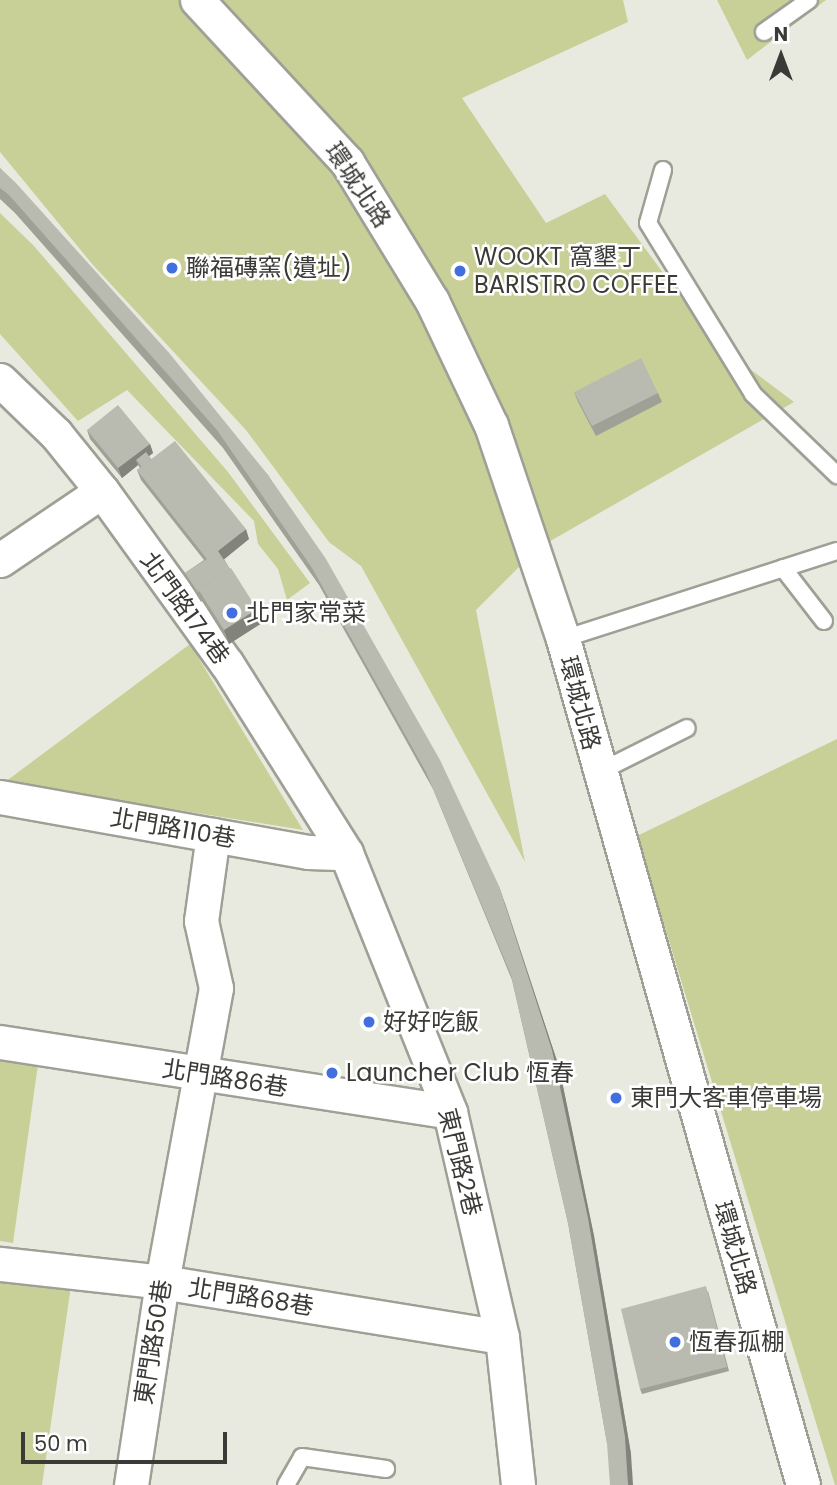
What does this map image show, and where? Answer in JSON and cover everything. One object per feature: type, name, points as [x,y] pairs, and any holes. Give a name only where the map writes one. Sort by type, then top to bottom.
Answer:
[{"type":"street","name":"環城北路","points":[[197,0],[347,162],[432,301],[491,425],[563,639],[803,1485]]},
{"type":"street","name":"北門路174巷","points":[[0,380],[56,434],[102,491],[226,664],[346,853]]},
{"type":"street","points":[[0,561],[102,491]]},
{"type":"street","name":"北門路110巷","points":[[0,797],[308,852],[346,853]]},
{"type":"street","name":"東門路50巷","points":[[131,1485],[162,1283],[216,988],[201,920],[213,835]]},
{"type":"street","name":"東門路2巷","points":[[346,853],[450,1112],[502,1337],[518,1485]]},
{"type":"street","name":"北門路86巷","points":[[0,1042],[450,1112]]},
{"type":"street","name":"北門路68巷","points":[[0,1264],[162,1283],[502,1337]]},
{"type":"lane","points":[[764,32],[809,0]]},
{"type":"lane","points":[[663,170],[648,223],[753,394],[837,475]]},
{"type":"lane","points":[[563,639],[837,551]]},
{"type":"lane","points":[[783,568],[824,621]]},
{"type":"lane","points":[[599,772],[687,728]]},
{"type":"lane","points":[[286,1485],[302,1457],[386,1468]]},
{"type":"green space","points":[[0,0],[623,0],[628,22],[462,98],[546,223],[605,194],[714,342],[794,402],[538,548],[476,610],[525,862],[361,566],[329,542],[246,430],[93,265],[0,152]]},
{"type":"green space","points":[[717,0],[826,0],[747,60]]},
{"type":"green space","points":[[0,213],[34,246],[228,472],[310,583],[287,600],[278,569],[258,544],[254,521],[127,390],[78,421],[0,334]]},
{"type":"green space","points":[[190,644],[303,830],[5,782]]},
{"type":"green space","points":[[837,739],[837,1485],[835,1485],[637,836]]},
{"type":"green space","points":[[0,1037],[41,1043],[13,1243],[0,1241]]},
{"type":"green space","points":[[0,1266],[72,1279],[42,1485],[0,1485]]},
{"type":"building","points":[[0,168],[170,354],[268,475],[326,559],[440,760],[499,886],[552,1050],[588,1218],[625,1437],[628,1485],[610,1485],[607,1443],[568,1223],[511,975],[426,772],[312,568],[217,430],[0,188]]},
{"type":"building","points":[[641,358],[658,393],[592,426],[574,392]]},
{"type":"building","points":[[118,405],[150,444],[118,468],[87,430]]},
{"type":"building","points":[[175,441],[246,529],[218,551],[230,569],[198,589],[199,592],[185,573],[207,559],[137,470]]},
{"type":"building","points":[[146,452],[151,459],[142,467],[136,460]]},
{"type":"building","name":"北門家常菜","points":[[231,568],[257,609],[224,630],[198,589]]},
{"type":"building","name":"恆春孤棚","points":[[706,1286],[727,1367],[640,1389],[621,1309]]},
{"type":"place","name":"聯福磚窯(遺址)","points":[[172,268]]},
{"type":"place","name":"WOOKT 窩墾丁 BARISTRO COFFEE","points":[[460,271]]},
{"type":"place","name":"北門家常菜","points":[[232,613]]},
{"type":"place","name":"好好吃飯","points":[[369,1022]]},
{"type":"place","name":"Launcher Club 恆春","points":[[332,1073]]},
{"type":"place","name":"東門大客車停車場","points":[[616,1098]]},
{"type":"place","name":"恆春孤棚","points":[[675,1342]]}]
